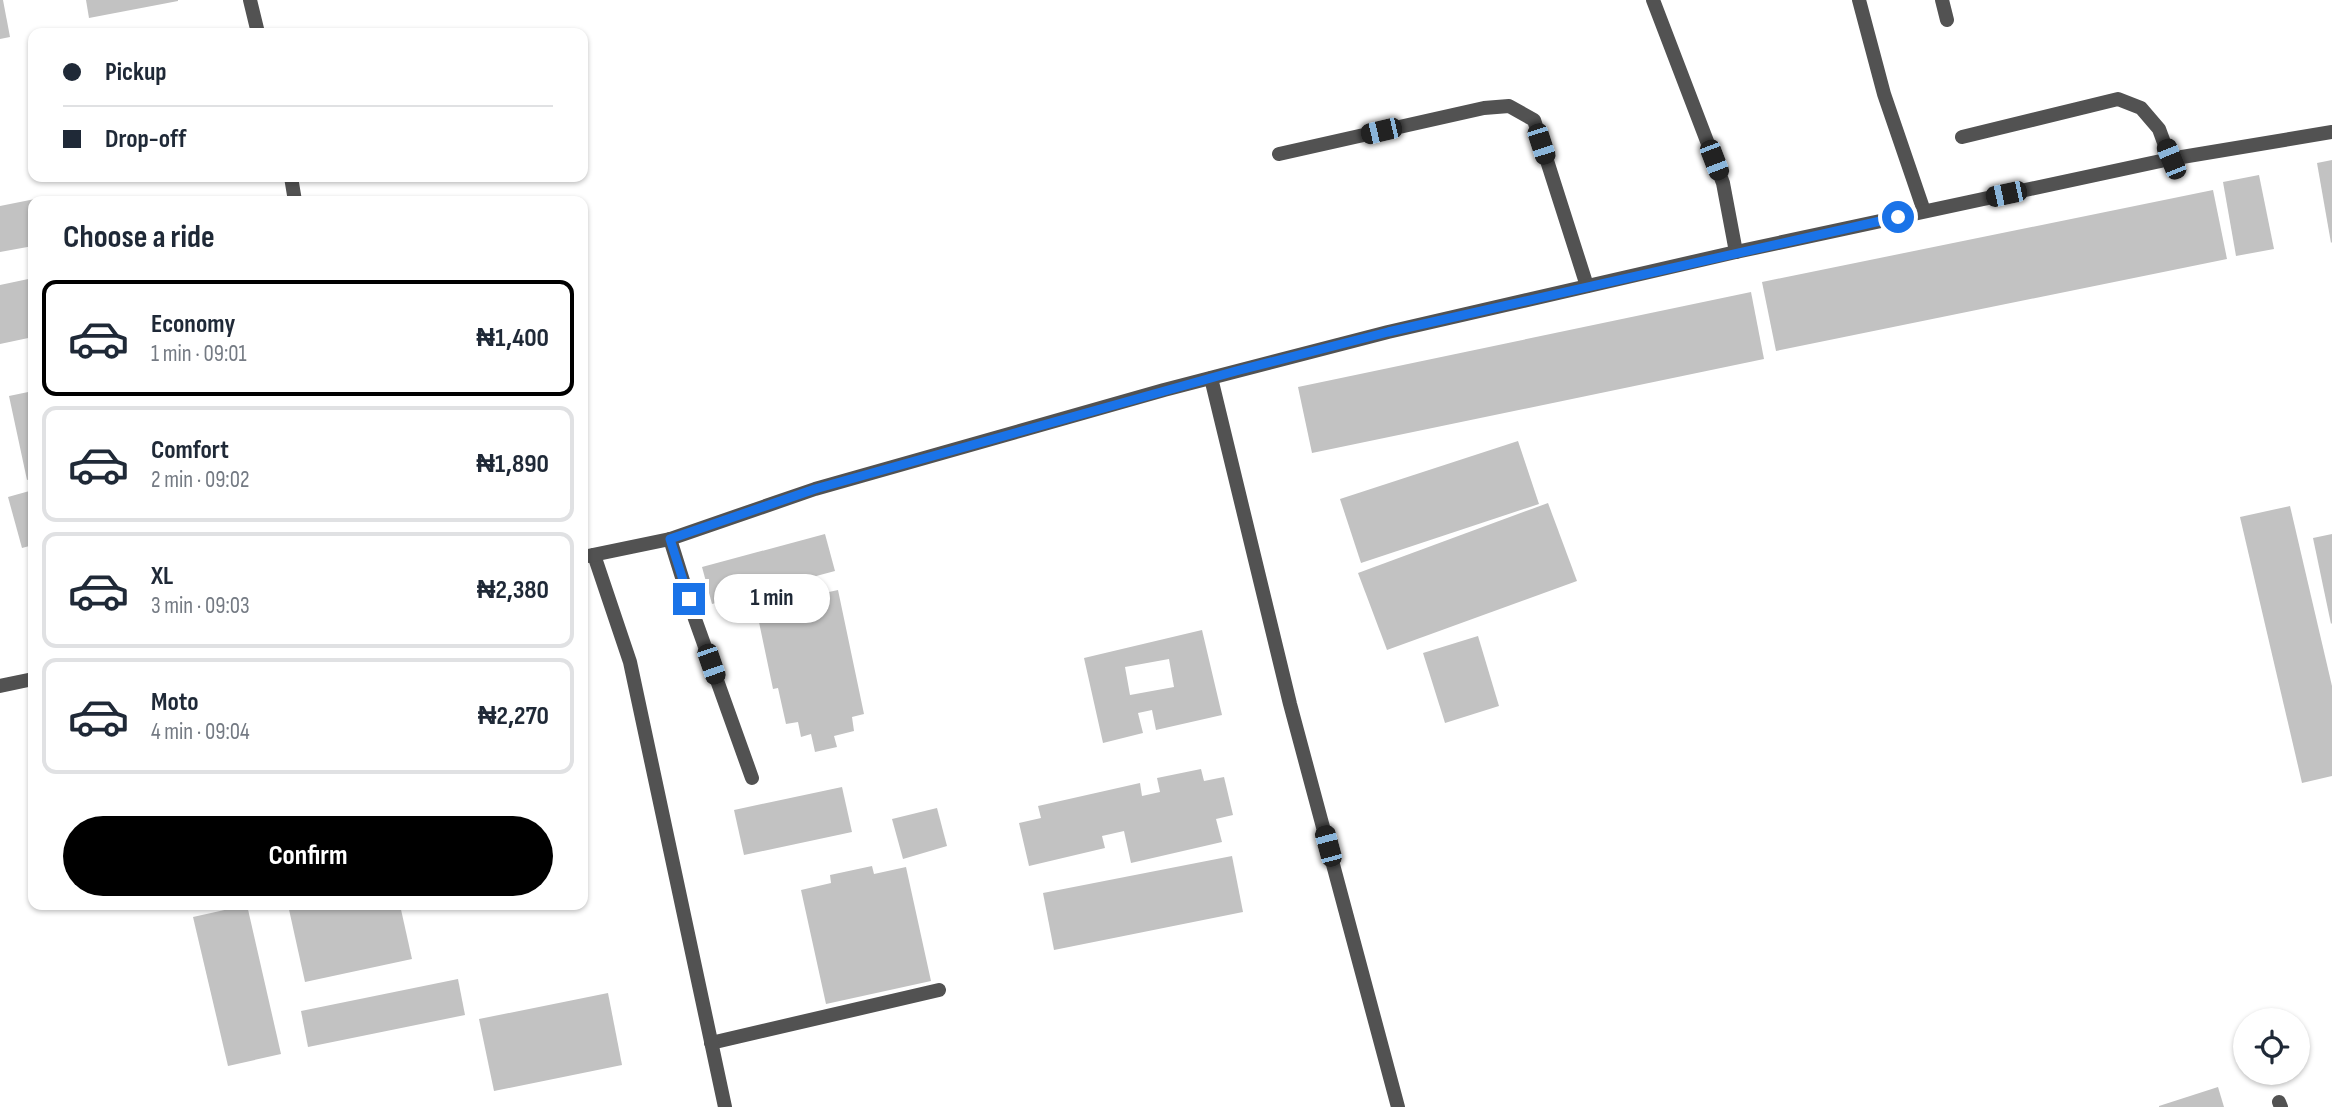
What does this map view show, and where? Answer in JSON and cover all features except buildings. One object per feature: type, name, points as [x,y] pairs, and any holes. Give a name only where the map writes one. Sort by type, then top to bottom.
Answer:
[{"type":"street","points":[[250,0],[257,28]]},
{"type":"street","points":[[1653,0],[1723,183],[1736,253]]},
{"type":"street","points":[[1859,0],[1884,94],[1924,211]]},
{"type":"street","points":[[1942,0],[1947,20]]},
{"type":"street","points":[[1962,137],[2118,99],[2141,108],[2159,129],[2171,159]]},
{"type":"street","points":[[1279,154],[1484,108],[1509,106],[1534,120],[1587,286]]},
{"type":"street","points":[[725,1107],[630,662],[589,556],[670,539],[815,489],[1211,378],[1388,332],[1924,211],[2171,159],[2332,132]]},
{"type":"street","points":[[1211,378],[1290,704],[1398,1107]]},
{"type":"street","points":[[670,539],[695,619],[752,778]]},
{"type":"street","points":[[0,686],[28,680]]},
{"type":"street","points":[[711,1043],[939,990]]},
{"type":"route","points":[[689,599],[670,539],[815,489],[1164,390],[1388,332],[1898,217]]}]
